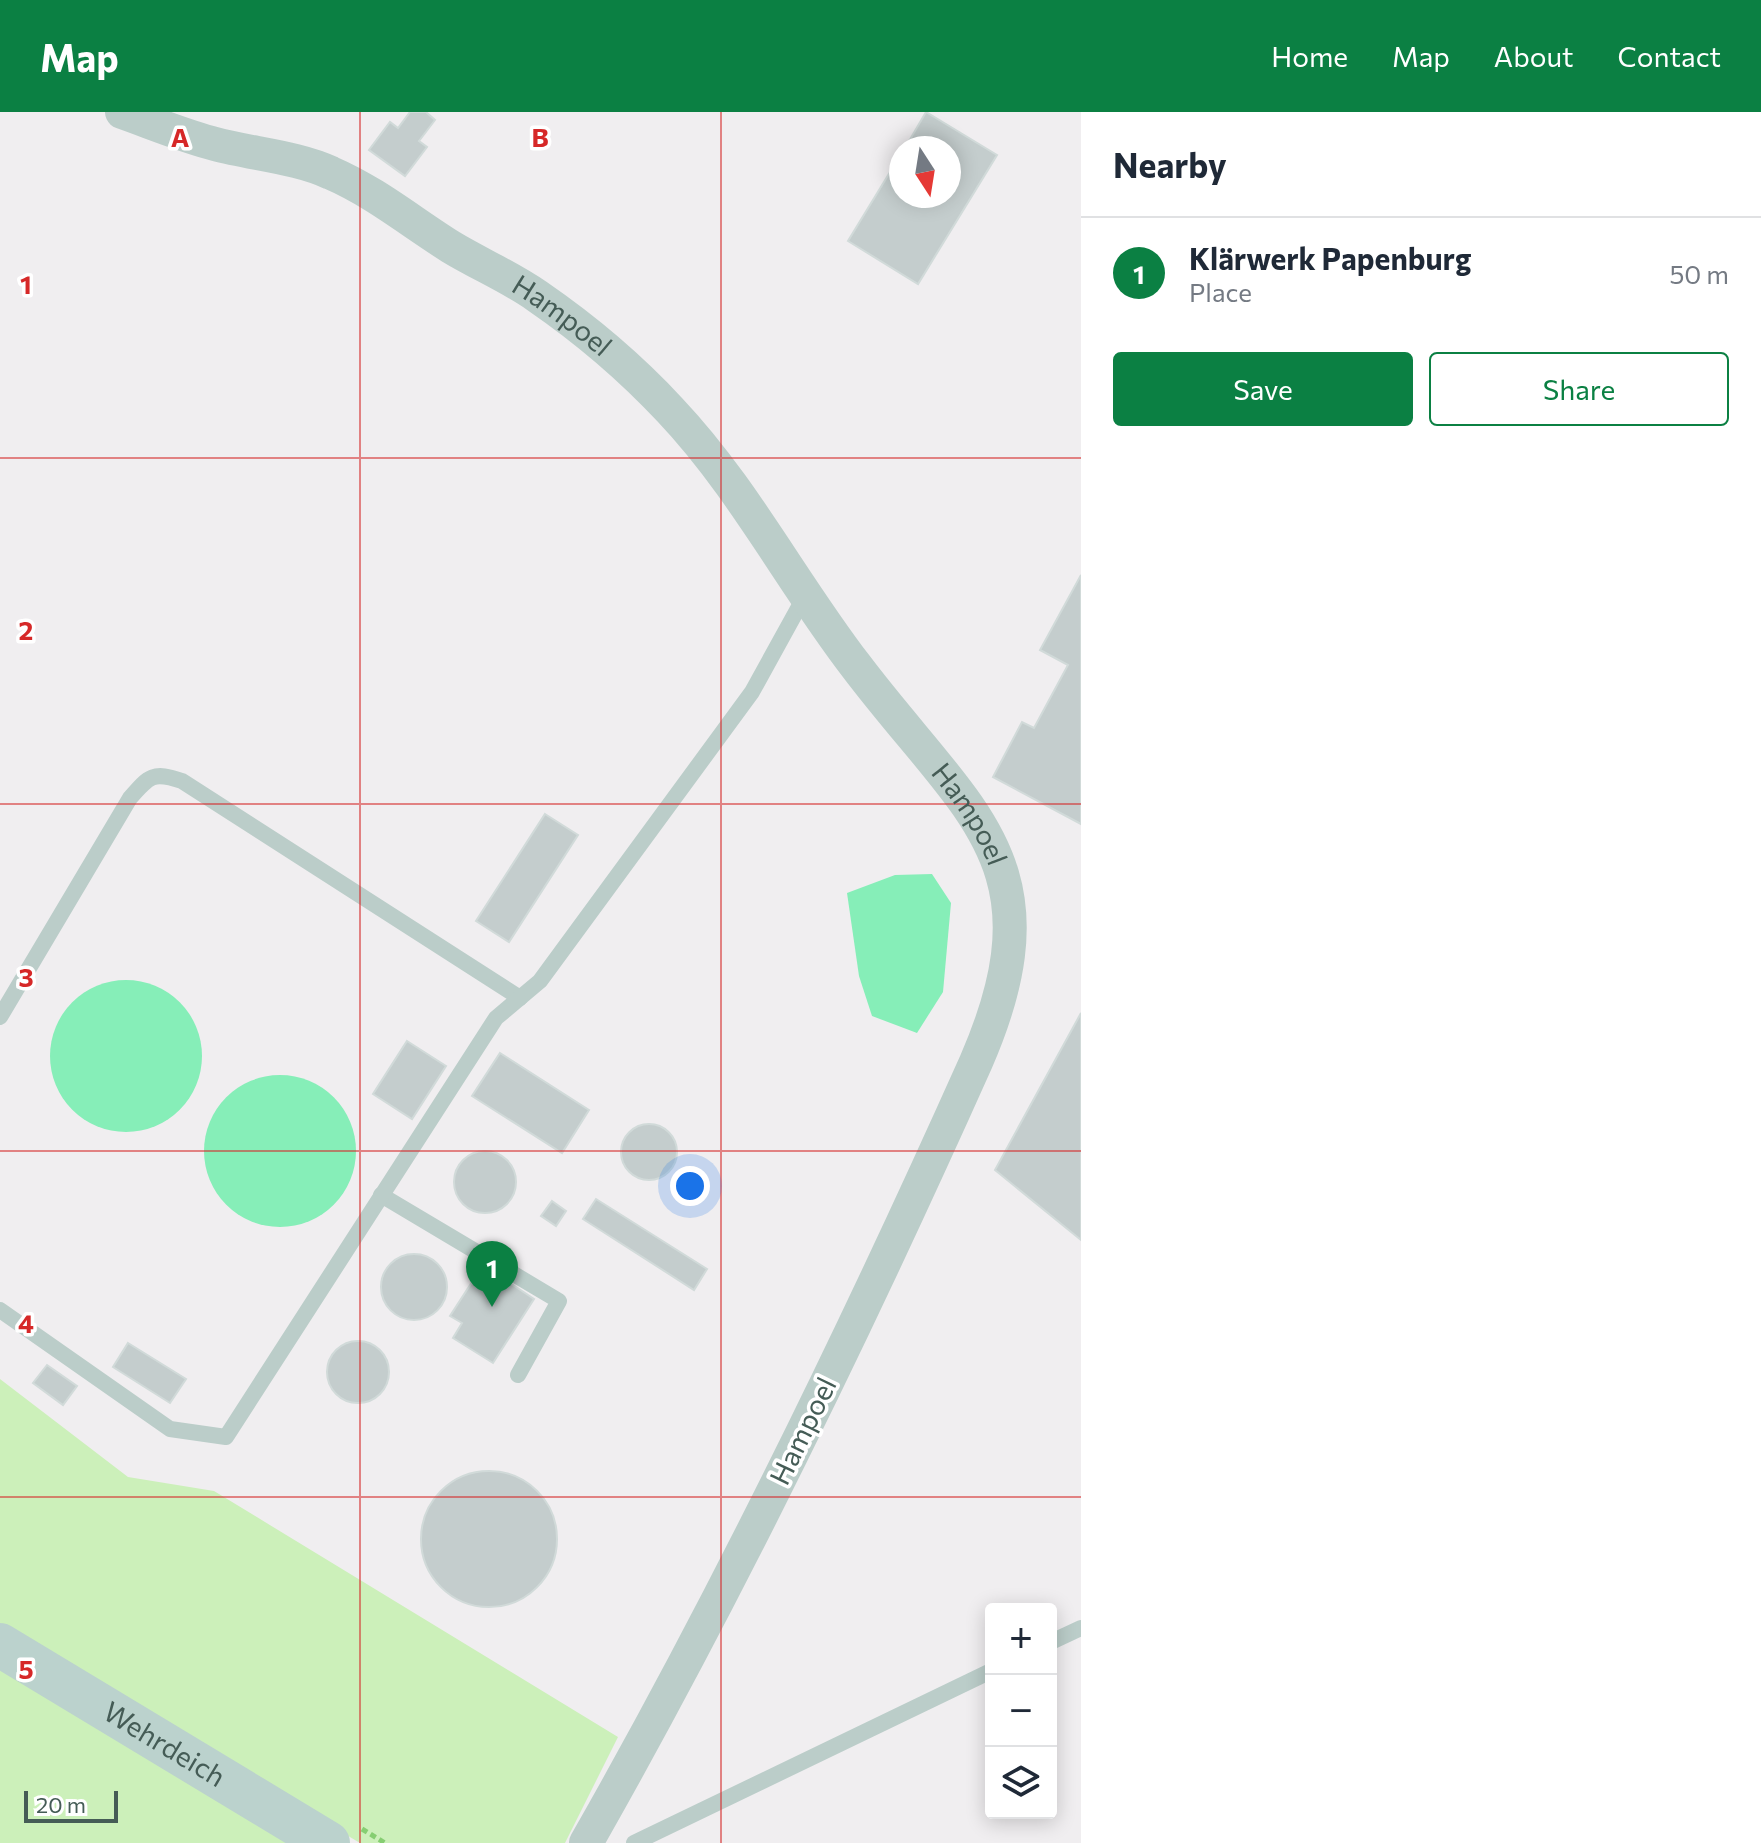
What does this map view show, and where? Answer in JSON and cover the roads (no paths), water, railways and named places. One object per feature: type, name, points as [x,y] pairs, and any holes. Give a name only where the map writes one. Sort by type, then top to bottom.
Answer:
[{"type":"street","name":"Hampoel","points":[[122,112],[211,143],[327,171],[373,194],[452,247],[534,294],[614,353],[672,411],[714,463],[854,664],[965,798],[992,842],[1008,896],[1010,953],[996,1015],[806,1427],[729,1580],[589,1842]]},
{"type":"street","name":"Wehrdeich","points":[[0,1645],[328,1843]]},
{"type":"lane","points":[[0,1310],[170,1429],[226,1437],[496,1018],[540,981],[752,692],[806,593]]},
{"type":"lane","points":[[0,1017],[130,798],[146,779],[162,774],[182,781],[520,998]]},
{"type":"lane","points":[[381,1195],[559,1301],[518,1375]]},
{"type":"lane","points":[[1057,1639],[1081,1628]]},
{"type":"lane","points":[[634,1843],[985,1674]]},
{"type":"place","name":"Klärwerk Papenburg","points":[[492,1307]]}]
